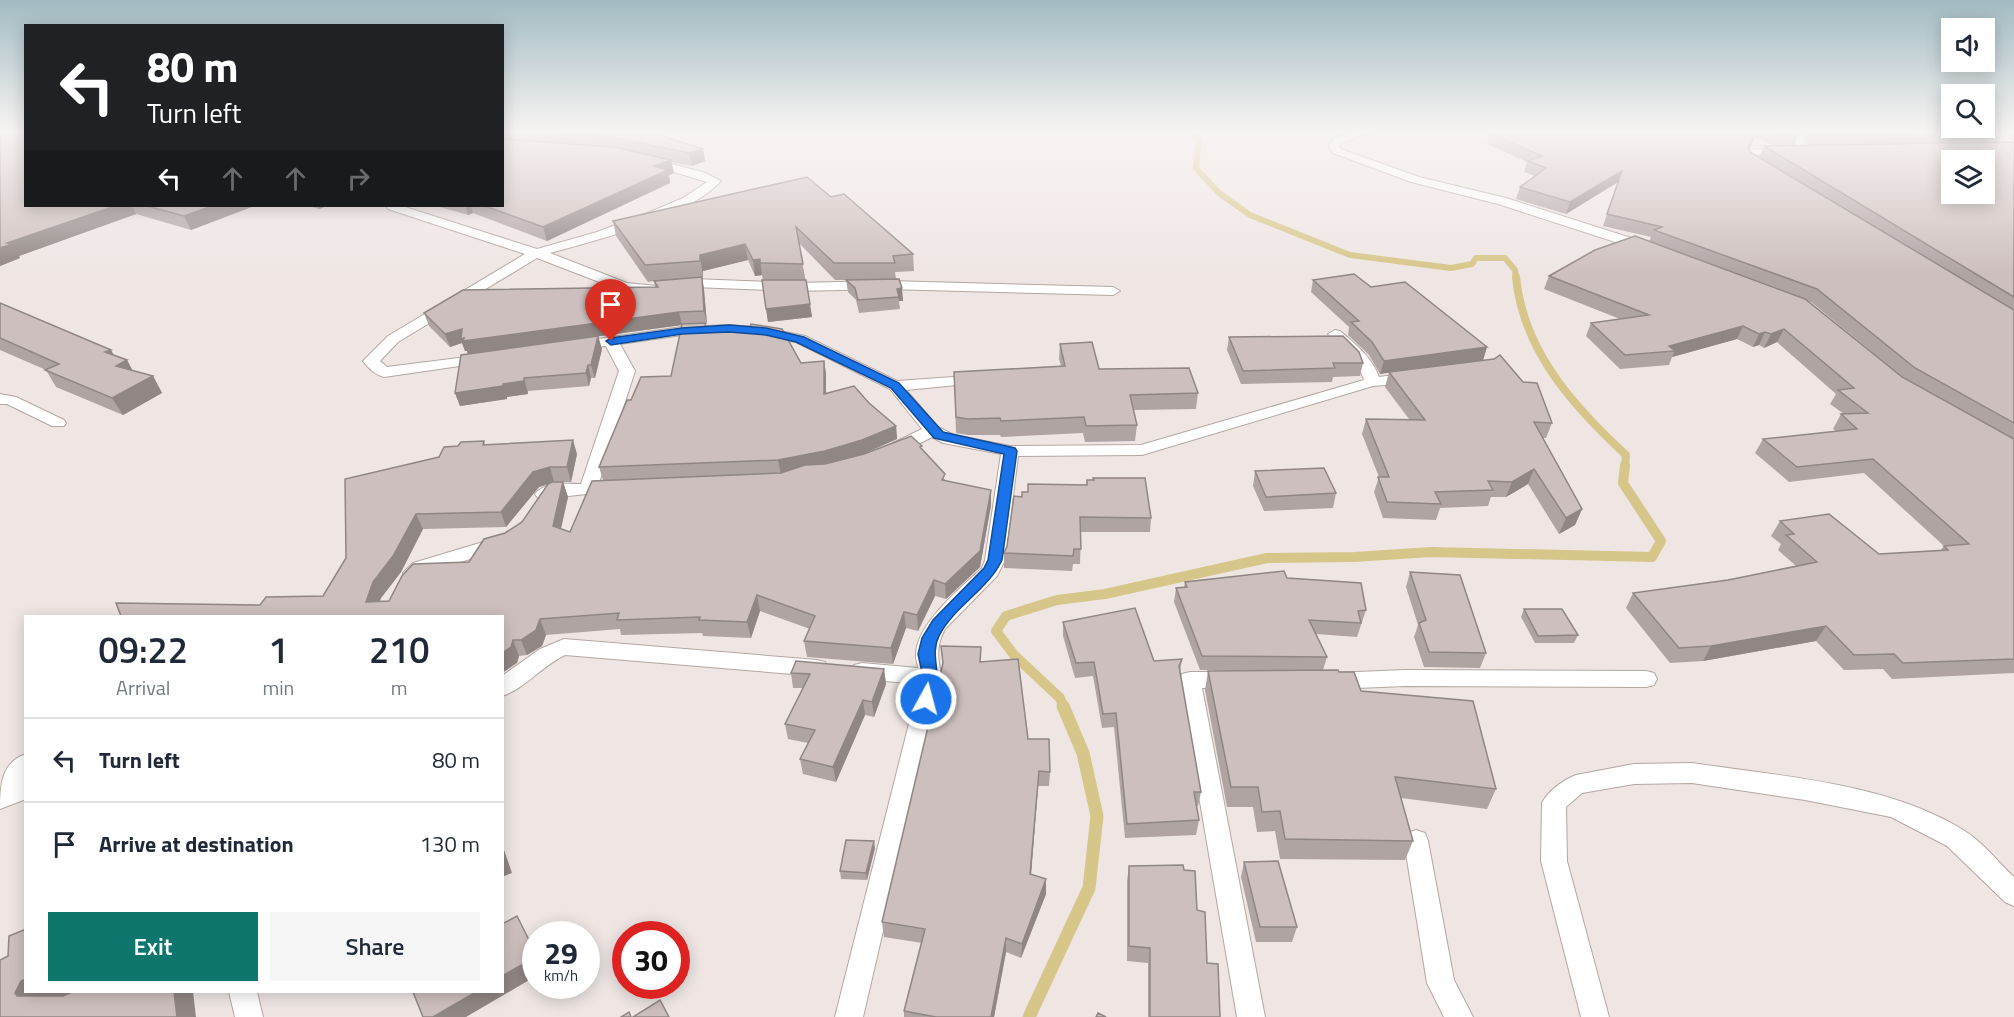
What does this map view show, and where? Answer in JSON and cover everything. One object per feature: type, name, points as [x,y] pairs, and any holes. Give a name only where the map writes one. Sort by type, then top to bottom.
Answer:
[{"type":"street","points":[[498,357],[384,372],[371,361],[393,339],[534,254],[570,245],[687,201],[715,181],[709,178]]},
{"type":"street","points":[[1411,178],[1502,201],[1615,236],[1659,253]]},
{"type":"street","points":[[395,207],[564,262],[625,287],[641,289],[693,283],[794,287],[888,285],[1113,291]]},
{"type":"street","points":[[566,348],[682,331],[729,329],[766,332],[800,339],[895,386],[932,430],[949,438],[1010,451],[1142,450],[1372,382],[1424,376]]},
{"type":"street","points":[[1335,334],[1367,364],[1372,373],[1372,382]]},
{"type":"street","points":[[588,489],[627,371],[611,341]]},
{"type":"street","points":[[895,386],[991,377]]},
{"type":"street","points":[[0,399],[10,400],[58,423]]},
{"type":"street","points":[[878,456],[932,430]]},
{"type":"street","points":[[849,1017],[931,677],[926,654],[930,638],[938,624],[990,571],[995,560],[1010,451]]},
{"type":"street","points":[[535,506],[545,493],[554,490],[610,488]]},
{"type":"street","points":[[399,588],[407,577],[420,568],[503,542],[519,531]]},
{"type":"street","points":[[504,686],[550,651],[564,647],[931,677]]},
{"type":"street","points":[[1308,681],[1405,678],[1646,679]]},
{"type":"street","points":[[1249,680],[1190,680],[1251,1017]]},
{"type":"street","points":[[0,798],[24,766]]},
{"type":"street","points":[[1595,1017],[1554,861],[1554,803],[1576,785],[1634,774],[1692,773],[1805,790],[1895,808],[1956,838],[2014,894]]},
{"type":"street","points":[[0,798],[24,790]]},
{"type":"street","points":[[1416,841],[1441,983],[1459,1017]]},
{"type":"street","points":[[243,993],[249,1017]]},
{"type":"building","points":[[0,178],[24,178],[24,207],[112,207],[7,243],[12,244],[0,248]]},
{"type":"building","points":[[504,178],[649,178],[543,227],[488,207],[504,207]]},
{"type":"building","points":[[809,178],[831,197],[844,194],[913,254],[893,256],[895,263],[834,263],[796,227],[803,264],[760,263],[760,259],[753,260],[745,244],[700,255],[700,261],[645,265],[613,221]]},
{"type":"building","points":[[1532,178],[1609,178],[1570,202],[1520,187]]},
{"type":"building","points":[[1619,178],[1794,178],[2014,310],[2014,423],[1915,368],[1817,289],[1654,230],[1662,227],[1607,214]]},
{"type":"building","points":[[1818,178],[1941,178],[1941,204],[1995,204],[1995,178],[2014,178],[2014,297]]},
{"type":"building","points":[[151,207],[209,207],[184,216]]},
{"type":"building","points":[[1635,236],[1805,299],[1902,377],[2014,439],[2014,659],[1903,663],[1894,654],[1854,655],[1826,626],[1711,646],[1679,648],[1633,593],[1728,580],[1817,562],[1786,535],[1794,534],[1780,521],[1829,514],[1879,554],[1948,550],[1944,546],[1969,544],[1873,459],[1797,467],[1763,439],[1857,429],[1841,414],[1868,413],[1838,390],[1854,388],[1784,329],[1771,334],[1765,332],[1759,334],[1743,326],[1669,346],[1675,351],[1625,355],[1591,323],[1649,315],[1549,276],[1595,250]]},
{"type":"building","points":[[1354,274],[1371,287],[1405,282],[1487,347],[1384,361],[1372,342],[1351,322],[1359,321],[1313,280]]},
{"type":"building","points":[[702,277],[704,311],[679,312],[463,341],[464,338],[461,339],[462,329],[445,334],[424,313],[463,290],[658,287],[654,281]]},
{"type":"building","points":[[899,279],[902,288],[897,289],[899,297],[858,300],[855,288],[846,280]]},
{"type":"building","points":[[762,280],[806,280],[810,304],[766,309]]},
{"type":"building","points":[[0,303],[111,350],[105,352],[127,360],[116,366],[153,376],[112,398],[45,370],[59,364],[0,338]]},
{"type":"building","points":[[705,323],[706,331],[750,328],[751,324],[782,329],[801,363],[824,361],[824,394],[854,386],[869,403],[896,426],[862,440],[825,451],[778,460],[599,467],[627,400],[631,400],[641,377],[671,376],[682,324]]},
{"type":"building","points":[[598,336],[591,365],[588,365],[586,373],[524,378],[524,381],[503,384],[503,386],[455,393],[461,355]]},
{"type":"building","points":[[1343,336],[1359,352],[1363,363],[1333,363],[1335,368],[1243,371],[1229,337]]},
{"type":"building","points":[[1092,342],[1099,369],[1189,368],[1198,393],[1130,395],[1137,425],[1086,426],[1084,417],[1001,421],[1000,418],[956,417],[954,372],[1065,366],[1060,344]]},
{"type":"building","points":[[1500,355],[1523,382],[1537,383],[1552,423],[1534,422],[1582,509],[1566,518],[1534,469],[1512,482],[1488,481],[1493,490],[1435,492],[1441,504],[1387,502],[1378,477],[1389,477],[1366,419],[1425,420],[1389,372],[1494,359]]},
{"type":"building","points":[[911,436],[945,474],[942,480],[991,490],[980,551],[945,584],[934,580],[917,615],[904,612],[891,648],[804,641],[815,616],[757,595],[747,622],[699,620],[700,617],[617,620],[619,613],[540,619],[536,630],[521,640],[513,640],[511,647],[504,652],[504,615],[121,615],[116,603],[260,605],[266,597],[323,596],[346,558],[345,479],[439,457],[444,447],[458,446],[461,442],[484,441],[483,445],[573,440],[567,467],[550,467],[533,472],[501,512],[416,514],[393,556],[373,582],[366,602],[389,601],[402,576],[413,564],[469,562],[484,539],[505,533],[522,522],[548,484],[552,482],[563,482],[553,526],[570,532],[592,481],[781,473],[805,465],[825,464],[864,454]]},
{"type":"building","points":[[1324,468],[1336,493],[1266,497],[1255,471]]},
{"type":"building","points":[[1093,478],[1145,478],[1151,518],[1080,517],[1081,549],[1074,549],[1073,556],[1004,553],[1014,496],[1022,497],[1022,492],[1028,492],[1028,484],[1087,485],[1087,480],[1094,480]]},
{"type":"building","points":[[1284,571],[1287,578],[1361,583],[1366,610],[1358,611],[1361,623],[1309,620],[1327,657],[1202,656],[1176,588],[1187,587],[1185,582]]},
{"type":"building","points":[[1410,572],[1460,575],[1486,653],[1429,652],[1419,623],[1426,620]]},
{"type":"building","points":[[1135,608],[1154,661],[1182,659],[1179,666],[1201,792],[1194,792],[1199,820],[1127,824],[1116,713],[1103,714],[1094,662],[1076,663],[1063,622]]},
{"type":"building","points":[[1524,609],[1562,609],[1578,635],[1538,636]]},
{"type":"building","points":[[941,646],[981,647],[980,662],[1018,659],[1028,739],[1049,739],[1050,772],[1039,771],[1030,874],[1046,879],[1022,944],[1006,938],[991,1017],[936,1017],[904,1011],[925,929],[882,922],[943,663]]},
{"type":"building","points":[[796,661],[884,669],[872,702],[863,700],[833,767],[800,759],[815,730],[785,724],[810,674],[791,673]]},
{"type":"building","points":[[1338,670],[1339,672],[1354,672],[1361,691],[1473,701],[1496,789],[1395,777],[1413,841],[1285,839],[1280,811],[1262,812],[1258,787],[1231,787],[1208,671]]},
{"type":"building","points":[[846,840],[874,841],[866,873],[840,871]]},
{"type":"building","points":[[1278,861],[1297,927],[1260,927],[1244,862]]},
{"type":"building","points":[[1183,865],[1184,870],[1195,871],[1197,910],[1205,912],[1207,963],[1218,964],[1220,1017],[1150,1017],[1150,948],[1129,946],[1129,866]]},
{"type":"building","points":[[517,916],[522,926],[522,965],[504,975],[504,923]]},
{"type":"building","points":[[24,930],[24,980],[21,981],[15,993],[17,996],[63,996],[70,993],[174,993],[177,1017],[0,1017],[0,960],[8,956],[9,936]]},
{"type":"building","points":[[413,993],[474,993],[433,1017],[423,1017]]},
{"type":"building","points":[[660,1000],[669,1017],[633,1017]]},
{"type":"building","points":[[629,1012],[631,1017],[621,1017]]},
{"type":"waterway","points":[[1206,178],[1219,193],[1250,215],[1350,255],[1451,268],[1472,264],[1476,258],[1505,258],[1515,270],[1516,278]]},
{"type":"waterway","points":[[1516,277],[1521,304],[1540,353],[1570,397],[1626,455],[1625,466]]},
{"type":"waterway","points":[[1064,708],[1060,698],[1014,655],[996,631],[1006,616],[1057,600],[1105,594],[1267,558],[1354,557],[1431,552],[1652,557],[1661,541],[1623,483],[1625,465]]},
{"type":"waterway","points":[[1029,1017],[1089,888],[1097,816],[1083,753],[1063,706]]},
{"type":"route","points":[[611,341],[682,331],[729,329],[766,332],[800,339],[895,386],[932,430],[939,435],[1010,451],[995,560],[990,571],[938,624],[930,638],[926,654],[931,677],[926,699]]}]
